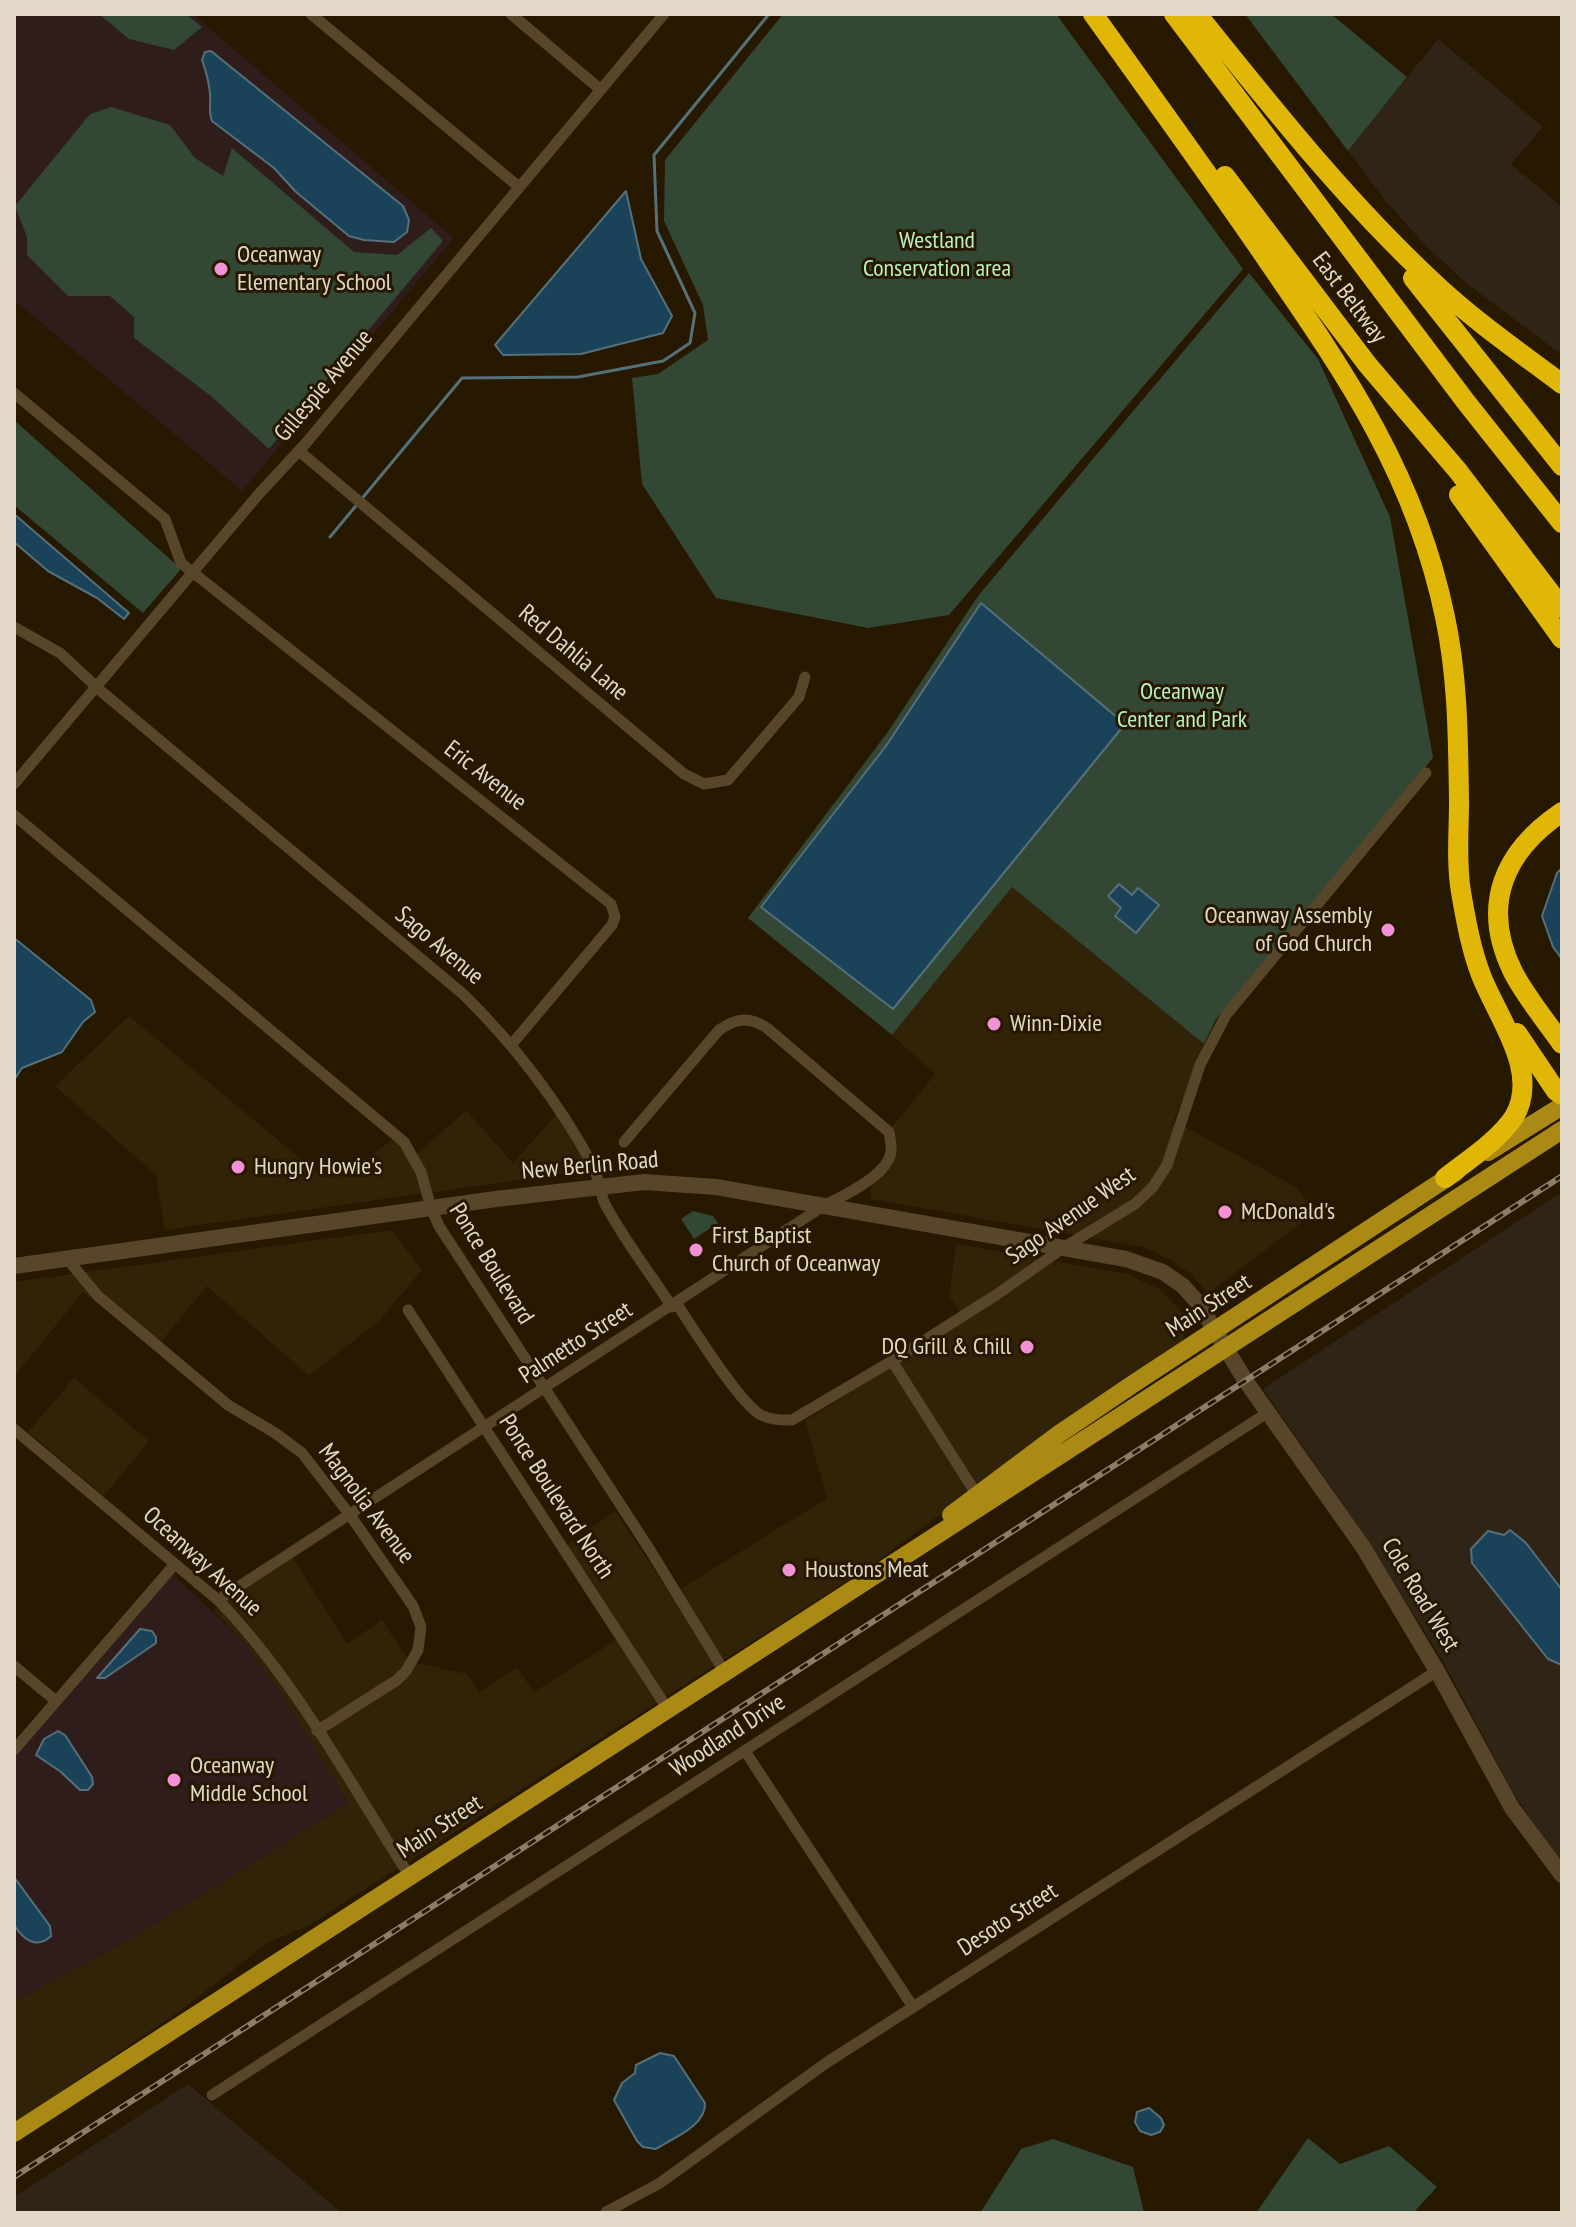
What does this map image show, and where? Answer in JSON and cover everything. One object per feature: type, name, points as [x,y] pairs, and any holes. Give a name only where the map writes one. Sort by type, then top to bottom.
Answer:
[{"type":"highway","points":[[1093,14],[1240,220],[1346,376],[1406,488],[1428,549],[1452,654],[1458,722],[1459,882],[1468,932],[1481,975],[1516,1049],[1523,1089],[1514,1116],[1495,1138],[1445,1178]]},
{"type":"highway","name":"East Beltway","points":[[1102,14],[1367,364],[1458,471],[1562,608]]},
{"type":"highway","name":"East Beltway","points":[[1174,14],[1466,402],[1562,523]]},
{"type":"highway","points":[[1197,14],[1482,362],[1562,466]]},
{"type":"highway","points":[[1321,164],[1389,239],[1434,282],[1489,329],[1562,384]]},
{"type":"highway","points":[[1367,364],[1562,639]]},
{"type":"highway","points":[[1562,812],[1537,829],[1517,851],[1500,894],[1499,926],[1515,976],[1562,1044]]},
{"type":"highway","points":[[1481,975],[1543,1072],[1562,1095]]},
{"type":"highway","points":[[1531,999],[1562,1017]]},
{"type":"main road","name":"Main Street","points":[[893,1562],[1059,1434],[1445,1178],[1562,1106]]},
{"type":"main road","name":"Main Street","points":[[14,2133],[1562,1130]]},
{"type":"street","points":[[311,14],[519,187]]},
{"type":"street","points":[[323,24],[331,14]]},
{"type":"street","points":[[511,14],[601,90]]},
{"type":"street","name":"Gillespie Avenue","points":[[14,784],[299,451],[664,14]]},
{"type":"street","name":"Eric Avenue","points":[[14,393],[165,519],[181,563],[611,904],[615,917],[612,925],[512,1044]]},
{"type":"street","name":"Red Dahlia Lane","points":[[299,451],[684,774],[704,784],[728,780],[799,697],[805,677]]},
{"type":"street","name":"Sago Avenue","points":[[14,627],[60,653],[463,994],[512,1044],[559,1109],[594,1167],[604,1203],[743,1399],[759,1414],[775,1420],[792,1420]]},
{"type":"street","name":"Sago Avenue West","points":[[792,1420],[892,1361],[1135,1204],[1153,1187],[1167,1165],[1200,1065],[1226,1015],[1426,773]]},
{"type":"street","name":"Ponce Boulevard","points":[[14,815],[404,1142],[421,1172],[439,1226],[650,1550],[724,1671]]},
{"type":"street","name":"Palmetto Street","points":[[218,1600],[825,1205],[851,1192],[886,1165],[892,1151],[889,1132],[767,1028],[757,1021],[744,1019],[733,1021],[719,1030],[624,1142]]},
{"type":"street","name":"New Berlin Road","points":[[14,1266],[599,1186],[676,1183],[825,1205],[1126,1259],[1163,1272],[1183,1286],[1199,1304],[1225,1347]]},
{"type":"street","name":"Magnolia Avenue","points":[[68,1260],[98,1296],[228,1405],[302,1453],[350,1515],[413,1606],[421,1627],[421,1638],[413,1661],[397,1680],[317,1731]]},
{"type":"street","name":"Ponce Boulevard North","points":[[408,1310],[667,1708]]},
{"type":"street","name":"Cole Road West","points":[[1225,1347],[1267,1413],[1363,1547],[1437,1671],[1512,1808],[1562,1875]]},
{"type":"street","points":[[892,1361],[977,1495]]},
{"type":"street","name":"Woodland Drive","points":[[212,2095],[1267,1413]]},
{"type":"street","name":"Oceanway Avenue","points":[[14,1429],[218,1600],[256,1641],[409,1875]]},
{"type":"street","points":[[14,1750],[175,1564]]},
{"type":"street","points":[[14,1666],[56,1701]]},
{"type":"street","name":"Desoto Street","points":[[606,2212],[660,2183],[826,2063],[1437,1671]]},
{"type":"street","points":[[745,1751],[913,2007]]},
{"type":"shaded area","name":"Oceanway Elementary School","points":[[14,14],[193,14],[454,238],[242,491],[14,300]]},
{"type":"shaded area","points":[[1438,39],[1543,127],[1511,164],[1562,207],[1562,355],[1467,284],[1424,244],[1384,199],[1348,151]]},
{"type":"shaded area","points":[[1012,887],[1204,1044],[1174,1121],[1296,1187],[1315,1212],[1208,1294],[1193,1276],[1144,1247],[871,1199],[871,1187],[891,1167],[896,1150],[892,1127],[935,1074],[892,1035]]},
{"type":"shaded area","points":[[129,1016],[320,1175],[356,1167],[401,1133],[417,1154],[466,1110],[513,1163],[556,1115],[589,1170],[165,1230],[156,1175],[55,1086]]},
{"type":"shaded area","points":[[1562,1192],[1562,1862],[1536,1829],[1509,1785],[1443,1661],[1354,1520],[1263,1389]]},
{"type":"shaded area","points":[[391,1230],[422,1270],[380,1320],[309,1376],[207,1286],[155,1349],[83,1292],[14,1377],[14,1282]]},
{"type":"shaded area","points":[[956,1244],[1127,1274],[1159,1289],[1183,1313],[1186,1325],[1183,1341],[1061,1425],[872,1565],[306,1927],[269,1942],[180,2011],[14,2123],[14,2002],[140,1933],[349,1803],[244,1642],[213,1610],[292,1556],[347,1644],[382,1620],[409,1661],[467,1674],[479,1692],[517,1667],[534,1692],[624,1635],[566,1546],[615,1511],[671,1595],[827,1498],[805,1421],[966,1320],[949,1296]]},
{"type":"shaded area","points":[[74,1378],[149,1441],[104,1496],[28,1432]]},
{"type":"shaded area","name":"Oceanway Middle School","points":[[173,1574],[244,1642],[275,1685],[349,1803],[140,1933],[14,2002],[14,1757]]},
{"type":"shaded area","points":[[188,2084],[342,2213],[14,2213],[14,2197]]},
{"type":"green space","points":[[99,14],[186,14],[202,27],[174,50],[129,39]]},
{"type":"green space","name":"Westland Conservation area","points":[[783,14],[1056,14],[1243,269],[949,615],[868,628],[716,598],[642,484],[632,378],[658,374],[708,340],[703,305],[664,221],[665,160]]},
{"type":"green space","points":[[1245,14],[1331,14],[1407,77],[1348,151]]},
{"type":"green space","points":[[111,107],[170,125],[195,158],[223,176],[232,148],[354,252],[397,255],[431,228],[443,241],[269,449],[211,396],[134,338],[134,317],[110,296],[68,296],[27,255],[27,237],[15,206],[90,114]]},
{"type":"green space","name":"Oceanway Center and Park","points":[[1249,273],[1318,359],[1390,517],[1433,758],[1216,1019],[1204,1044],[1012,887],[892,1035],[748,918],[887,733],[978,596]]},
{"type":"green space","points":[[14,420],[181,569],[143,613],[14,505]]},
{"type":"green space","points":[[693,1211],[713,1216],[718,1223],[694,1239],[681,1219]]},
{"type":"green space","points":[[1308,2138],[1340,2164],[1389,2146],[1437,2187],[1413,2213],[1256,2213]]},
{"type":"green space","points":[[1053,2139],[1133,2167],[1144,2213],[980,2213],[1021,2149]]},
{"type":"water","points":[[211,51],[403,206],[409,220],[407,232],[394,242],[349,236],[296,192],[274,168],[212,121],[209,85],[202,60],[205,52]]},
{"type":"water","points":[[626,191],[641,259],[672,316],[663,333],[581,354],[503,355],[495,345]]},
{"type":"water","points":[[14,514],[129,613],[124,619],[97,598],[48,571],[14,542]]},
{"type":"water","points":[[981,603],[1125,724],[893,1009],[761,907],[886,746]]},
{"type":"water","points":[[1562,868],[1562,959],[1553,947],[1542,916],[1557,873]]},
{"type":"water","points":[[1119,884],[1132,895],[1138,888],[1159,905],[1136,933],[1115,916],[1121,908],[1108,896]]},
{"type":"water","points":[[14,938],[91,1000],[95,1012],[83,1022],[62,1052],[22,1068],[14,1080]]},
{"type":"water","points":[[1510,1530],[1526,1543],[1562,1590],[1562,1665],[1548,1659],[1472,1563],[1471,1549],[1488,1531],[1504,1535]]},
{"type":"water","points":[[140,1629],[152,1631],[156,1643],[105,1678],[97,1678]]},
{"type":"water","points":[[58,1731],[65,1735],[92,1777],[93,1784],[88,1790],[80,1790],[36,1755],[44,1739]]},
{"type":"water","points":[[14,1877],[50,1926],[51,1936],[45,1940],[30,1941],[14,1925]]},
{"type":"water","points":[[660,2053],[674,2056],[705,2103],[704,2111],[694,2125],[656,2149],[643,2147],[637,2141],[614,2100],[622,2083],[635,2073],[636,2065]]},
{"type":"water","points":[[1149,2108],[1164,2125],[1160,2132],[1151,2135],[1140,2131],[1135,2122],[1137,2112]]},
{"type":"waterway","points":[[330,537],[462,378],[578,377],[663,361],[690,343],[695,313],[657,231],[654,155],[769,14]]},
{"type":"railway","points":[[14,2177],[1562,1176]]},
{"type":"place","name":"Oceanway Elementary School","points":[[221,269]]},
{"type":"place","name":"Oceanway Assembly of God Church","points":[[1388,930]]},
{"type":"place","name":"Winn-Dixie","points":[[994,1024]]},
{"type":"place","name":"Hungry Howie's","points":[[238,1167]]},
{"type":"place","name":"McDonald's","points":[[1225,1212]]},
{"type":"place","name":"First Baptist Church of Oceanway","points":[[696,1250]]},
{"type":"place","name":"DQ Grill & Chill","points":[[1027,1347]]},
{"type":"place","name":"Houstons Meat","points":[[789,1570]]},
{"type":"place","name":"Oceanway Middle School","points":[[174,1780]]}]
